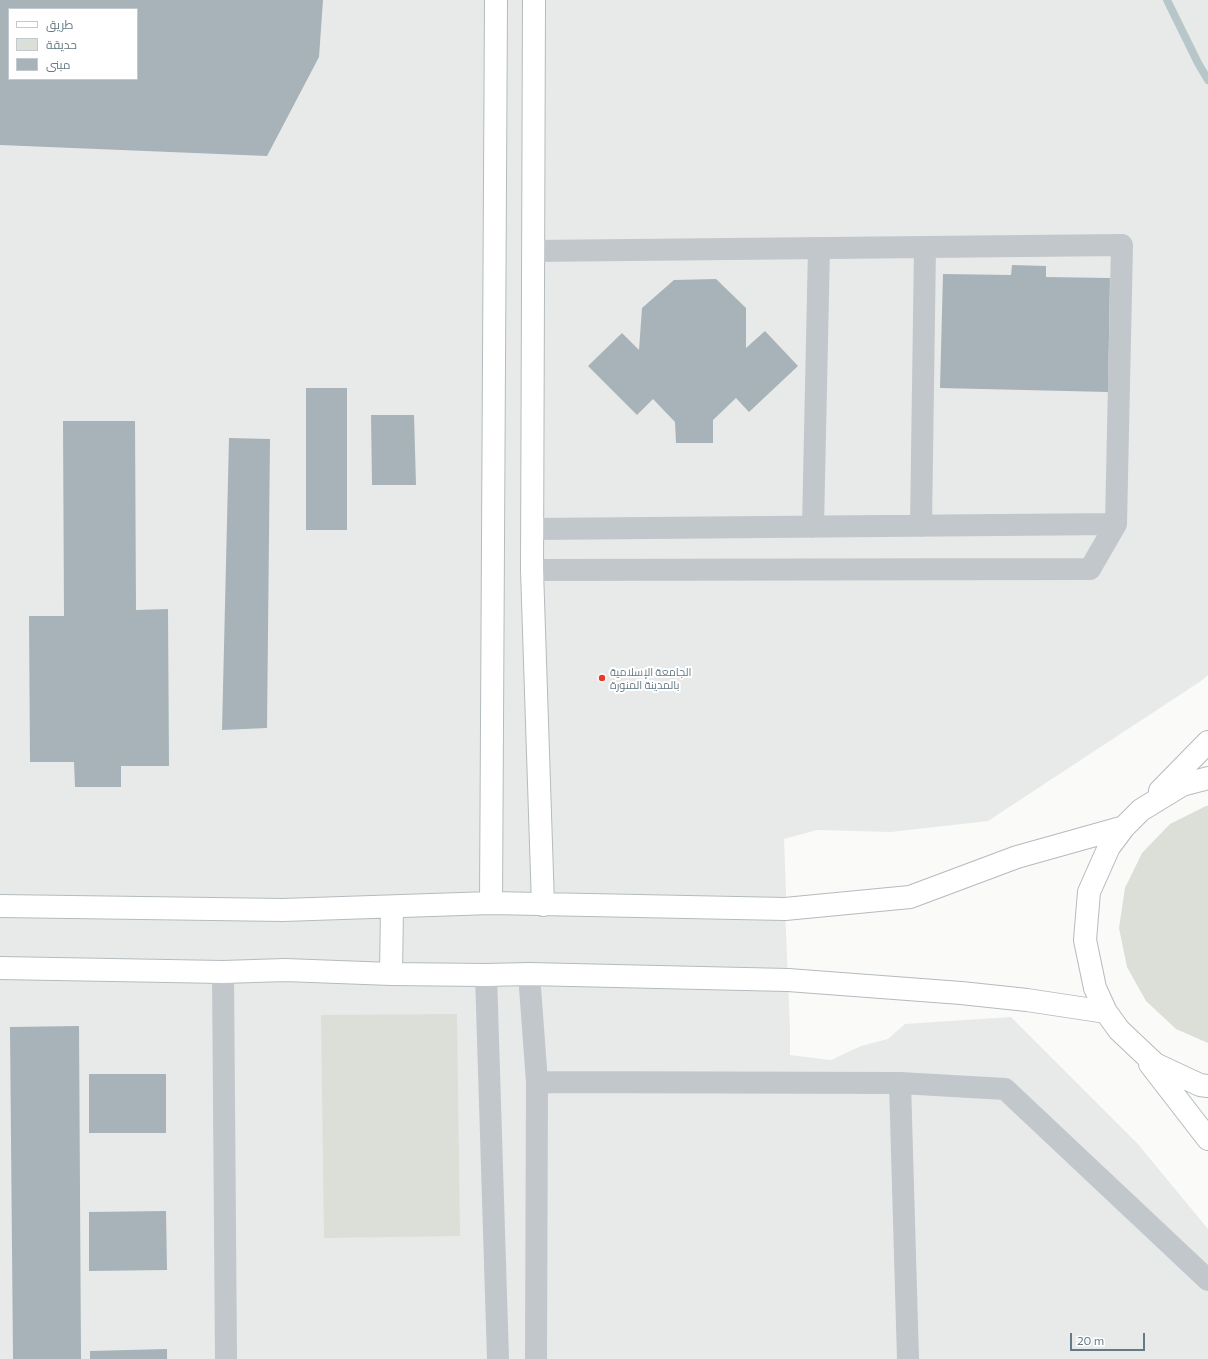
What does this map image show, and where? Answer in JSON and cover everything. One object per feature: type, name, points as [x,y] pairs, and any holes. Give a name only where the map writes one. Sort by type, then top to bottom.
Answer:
[{"type":"main road","points":[[491,903],[496,0]]},
{"type":"main road","points":[[534,0],[532,570],[543,905]]},
{"type":"main road","points":[[1208,742],[1124,827],[1108,847],[1089,892],[1085,940],[1095,988],[1106,1012],[1119,1030],[1155,1064],[1200,1085],[1208,1086]]},
{"type":"main road","points":[[1141,810],[1182,785],[1208,778]]},
{"type":"main road","points":[[0,906],[275,910],[491,903],[785,909],[910,897],[1017,857],[1124,827]]},
{"type":"main road","points":[[390,974],[392,907]]},
{"type":"main road","points":[[0,968],[223,972],[285,970],[390,974],[529,974],[796,980],[961,993],[1042,1002],[1106,1012]]},
{"type":"main road","points":[[1137,1047],[1208,1139]]},
{"type":"street","points":[[532,570],[1090,569],[1116,524],[1122,245],[533,251]]},
{"type":"street","points":[[921,526],[925,247]]},
{"type":"street","points":[[813,527],[819,248]]},
{"type":"street","points":[[532,529],[1116,524]]},
{"type":"street","points":[[223,972],[226,1359]]},
{"type":"street","points":[[529,974],[537,1082],[536,1359]]},
{"type":"street","points":[[486,975],[498,1359]]},
{"type":"street","points":[[537,1082],[900,1083],[1005,1089],[1208,1280]]},
{"type":"street","points":[[900,1083],[908,1359]]},
{"type":"shaded area","name":"الجامعة الإسلامية بالمدينة المنورة","points":[[0,0],[1208,0],[1208,675],[988,821],[891,832],[817,830],[784,839],[790,1055],[831,1060],[861,1046],[888,1039],[905,1024],[1011,1017],[1137,1143],[1208,1229],[1208,1359],[0,1359]]},
{"type":"green space","points":[[1208,806],[1208,1043],[1176,1029],[1146,1001],[1127,967],[1119,928],[1125,888],[1142,853],[1170,824]]},
{"type":"green space","points":[[457,1014],[460,1236],[324,1238],[321,1015]]},
{"type":"building","points":[[0,0],[323,0],[319,57],[267,156],[0,145]]},
{"type":"building","points":[[1012,265],[1046,266],[1046,277],[1110,278],[1108,392],[940,388],[943,274],[1011,275]]},
{"type":"building","points":[[716,279],[746,308],[746,348],[765,331],[798,366],[749,412],[736,398],[713,420],[713,443],[676,443],[675,422],[653,399],[637,415],[588,366],[622,333],[639,350],[642,308],[674,280]]},
{"type":"building","points":[[306,388],[347,388],[347,530],[306,530]]},
{"type":"building","points":[[371,415],[414,415],[416,485],[372,485]]},
{"type":"building","points":[[63,421],[135,421],[136,610],[168,609],[169,766],[121,766],[121,787],[75,787],[74,762],[30,762],[29,616],[64,616]]},
{"type":"building","points":[[229,438],[270,439],[267,728],[222,730]]},
{"type":"building","points":[[79,1026],[81,1359],[13,1359],[10,1027]]},
{"type":"building","points":[[89,1074],[166,1074],[166,1133],[89,1133]]},
{"type":"building","points":[[166,1211],[167,1270],[89,1271],[89,1212]]},
{"type":"building","points":[[167,1349],[167,1359],[90,1359],[90,1351]]},
{"type":"waterway","points":[[1167,0],[1208,80]]},
{"type":"place","name":"الجامعة الإسلامية بالمدينة المنورة","points":[[602,678]]}]
